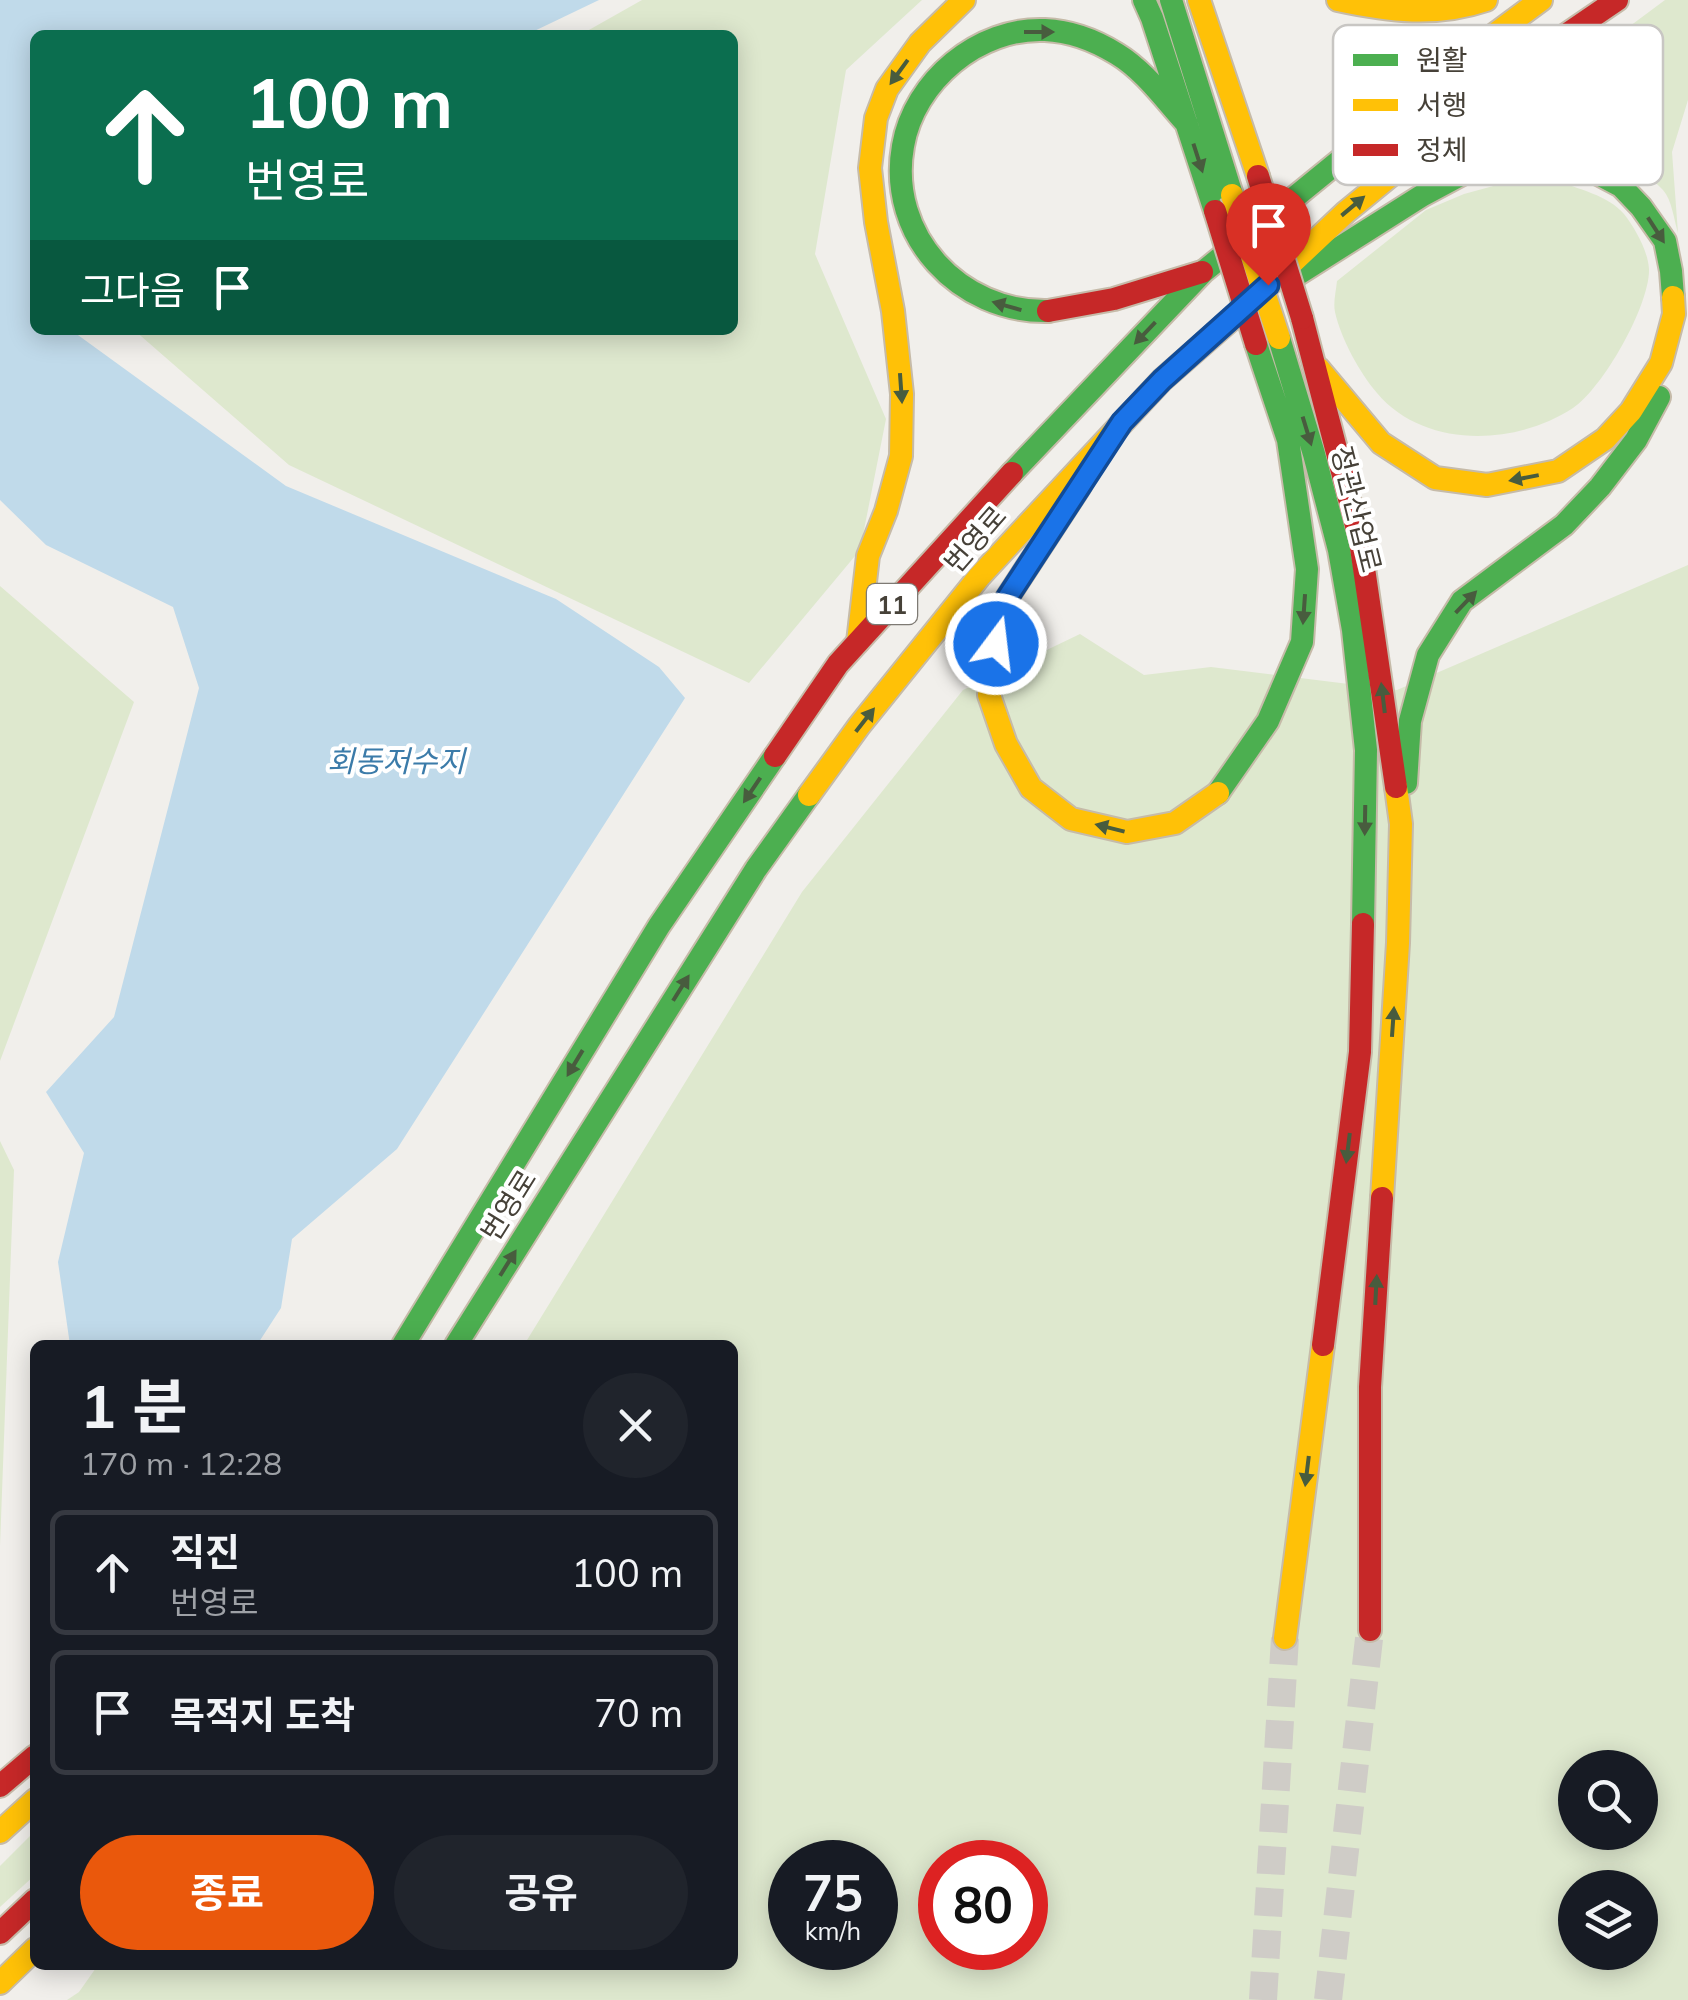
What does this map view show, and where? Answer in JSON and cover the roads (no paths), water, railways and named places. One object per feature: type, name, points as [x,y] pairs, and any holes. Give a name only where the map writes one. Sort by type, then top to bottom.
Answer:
[{"type":"highway","points":[[858,642],[868,556],[901,456],[902,394],[870,168],[876,118],[887,88],[920,43],[964,0]]},
{"type":"highway","points":[[1144,0],[1187,124],[1224,203]]},
{"type":"highway","points":[[1122,422],[1007,598],[989,695],[1006,744],[1030,788],[1071,819],[1127,832],[1175,823],[1216,795],[1268,721],[1302,642],[1307,570],[1288,440],[1267,341],[1224,203],[1170,0]]},
{"type":"highway","name":"정관산업로","points":[[1200,0],[1302,318],[1360,541],[1401,824],[1398,943],[1370,1388],[1370,1630]]},
{"type":"highway","points":[[1338,0],[1415,12],[1455,11],[1486,0]]},
{"type":"highway","name":"번영로","points":[[1506,25],[1541,0]]},
{"type":"highway","name":"번영로","points":[[1580,25],[1617,0]]},
{"type":"highway","points":[[1187,124],[1122,56],[1080,36],[1033,30],[1003,36],[988,40],[948,64],[918,100],[902,143],[900,189],[914,233],[940,271],[978,298],[1022,311],[1068,310],[1203,272]]},
{"type":"highway","name":"번영로","points":[[406,1340],[659,926],[838,664],[1046,436],[1203,272],[1333,165]]},
{"type":"highway","name":"번영로","points":[[459,1340],[756,869],[859,726],[980,577],[1162,380],[1378,185]]},
{"type":"highway","points":[[1243,309],[1442,185]]},
{"type":"highway","points":[[1312,361],[1381,442],[1435,478],[1488,485],[1558,471],[1604,440],[1631,411],[1660,364],[1674,314],[1672,272],[1665,241],[1619,185]]},
{"type":"highway","points":[[1401,824],[1410,722],[1428,655],[1462,601],[1564,525],[1600,487],[1636,440],[1670,374],[1688,320]]},
{"type":"highway","name":"정관산업로","points":[[1267,341],[1339,550],[1353,630],[1366,750],[1360,1052],[1285,1638]]},
{"type":"highway","points":[[1288,440],[1358,678]]},
{"type":"highway","name":"번영로","points":[[400,1340],[426,1308]]},
{"type":"highway","points":[[0,1786],[30,1760]]},
{"type":"highway","points":[[0,1832],[30,1805]]},
{"type":"highway","points":[[0,1933],[30,1905]]},
{"type":"highway","points":[[0,1983],[30,1954]]},
{"type":"water","name":"회동저수지","points":[[0,0],[599,0],[536,30],[30,30],[30,335],[78,335],[286,486],[556,599],[659,667],[685,698],[397,1149],[292,1239],[281,1308],[260,1340],[69,1340],[58,1262],[84,1153],[46,1092],[114,1017],[199,688],[173,607],[46,545],[0,500]]},
{"type":"tunnel","points":[[1328,2000],[1370,1630]]},
{"type":"tunnel","points":[[1263,2000],[1285,1638]]}]
